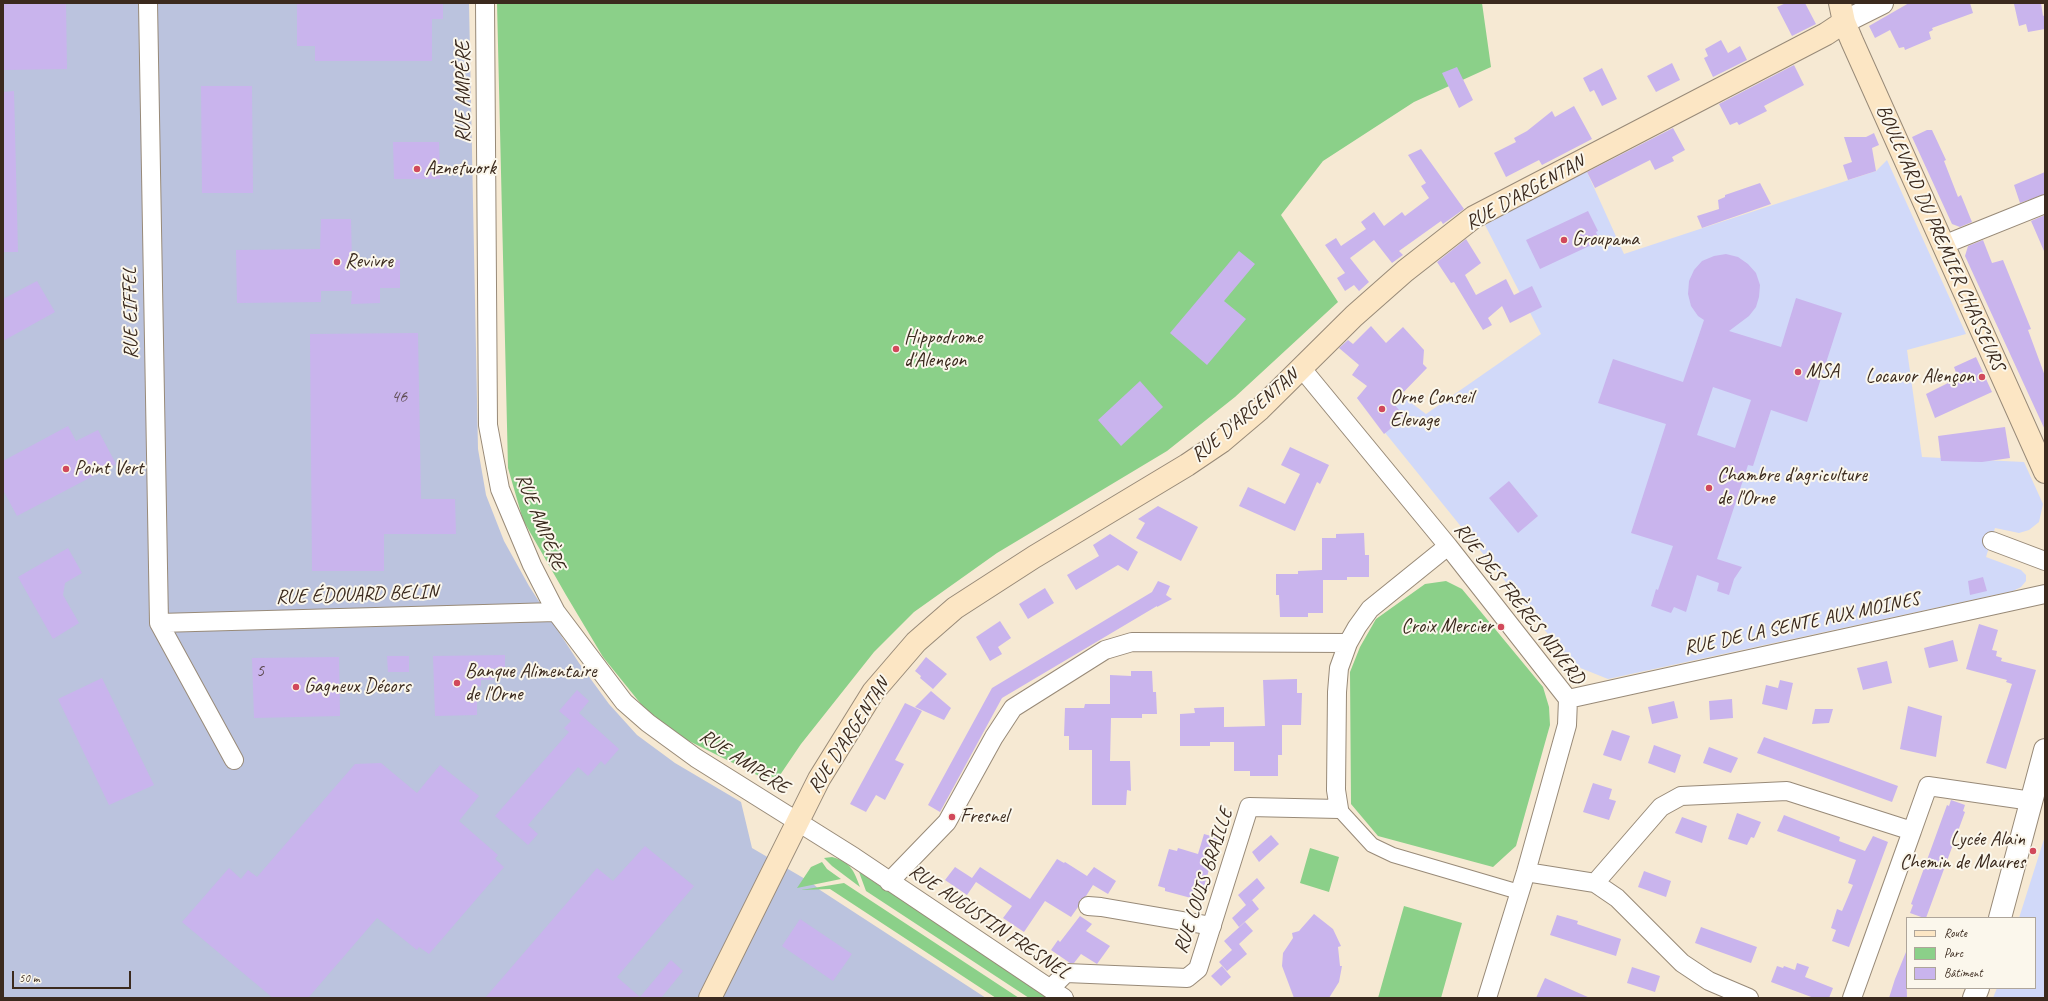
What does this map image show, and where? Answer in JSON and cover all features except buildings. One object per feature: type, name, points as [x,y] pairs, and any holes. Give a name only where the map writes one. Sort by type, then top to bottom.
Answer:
[{"type":"main road","name":"BOULEVARD DU PREMIER CHASSEURS","points":[[1842,12],[1943,245],[2045,472]]},
{"type":"main road","name":"RUE D'ARGENTAN","points":[[710,998],[796,822],[819,779],[873,692],[916,642],[955,608],[1034,557],[1186,466],[1221,442],[1301,370],[1354,316],[1405,271],[1474,217],[1819,37],[1842,12]]},
{"type":"street","name":"RUE EIFFEL","points":[[148,3],[158,623]]},
{"type":"street","name":"RUE AMPÈRE","points":[[485,3],[488,425],[500,489],[532,566],[556,612],[624,702],[648,723],[696,758],[854,857],[889,882]]},
{"type":"street","name":"RUE D'ARGENTAN","points":[[1842,12],[1882,3]]},
{"type":"street","points":[[1943,245],[2045,204]]},
{"type":"street","name":"RUE DES FRÈRES NIVERD","points":[[1301,370],[1308,376],[1448,546],[1568,699],[1567,725],[1526,872],[1487,998]]},
{"type":"street","points":[[1992,541],[2045,561]]},
{"type":"street","points":[[1448,546],[1370,609],[1348,643],[1339,668],[1337,692],[1336,790],[1338,809],[1372,845],[1393,855],[1519,892]]},
{"type":"street","name":"RUE DE LA SENTE AUX MOINES","points":[[1568,699],[2045,594]]},
{"type":"street","name":"RUE ÉDOUARD BELIN","points":[[158,623],[556,612]]},
{"type":"street","points":[[158,623],[234,760]]},
{"type":"street","points":[[889,882],[947,822],[994,737],[1013,708],[1105,650],[1132,642],[1348,643]]},
{"type":"street","points":[[2000,917],[2045,750]]},
{"type":"street","points":[[1852,998],[1928,786],[2032,801]]},
{"type":"street","points":[[1595,883],[1661,807],[1681,796],[1787,791],[1912,831]]},
{"type":"street","name":"RUE LOUIS BRAILLE","points":[[1057,993],[1066,973],[1187,978],[1198,969],[1249,807],[1338,809]]},
{"type":"street","points":[[1526,872],[1595,883],[1617,898],[1682,963],[1709,980],[1749,998]]},
{"type":"street","name":"RUE AUGUSTIN FRESNEL","points":[[889,882],[1057,993]]},
{"type":"street","points":[[1088,906],[1101,906],[1212,926]]},
{"type":"shaded area","points":[[3,3],[469,3],[478,449],[486,495],[504,541],[529,586],[579,663],[609,704],[637,735],[675,763],[741,802],[752,848],[812,883],[820,890],[986,998],[3,998]]},
{"type":"shaded area","points":[[1887,160],[1966,334],[1907,350],[1922,457],[2024,462],[2043,504],[2039,522],[2029,530],[2019,533],[1995,528],[1986,557],[2021,570],[2026,575],[2026,581],[2021,587],[2013,591],[1608,679],[1573,665],[1357,398],[1377,377],[1426,414],[1541,334],[1485,225],[1586,170],[1624,254],[1876,171]]},
{"type":"shaded area","points":[[2045,836],[2045,998],[1993,998],[1997,989],[2036,989],[2036,917],[2019,917]]},
{"type":"green space","name":"Hippodrome d'Alençon","points":[[497,3],[1482,3],[1491,67],[1414,102],[1323,161],[1281,215],[1338,302],[1235,397],[1167,451],[997,553],[914,612],[874,652],[801,744],[780,775],[765,779],[685,739],[645,709],[603,657],[523,520],[508,468]]},
{"type":"green space","points":[[1446,581],[1462,589],[1543,687],[1549,707],[1550,725],[1516,846],[1493,867],[1378,836],[1351,804],[1350,672],[1360,647],[1376,619],[1425,584]]},
{"type":"green space","points":[[1310,848],[1339,857],[1329,892],[1300,883]]},
{"type":"green space","points":[[832,857],[848,864],[854,872],[860,887],[832,866],[824,858]]},
{"type":"green space","points":[[822,862],[827,869],[841,879],[797,888],[811,867]]},
{"type":"green space","points":[[859,872],[1050,998],[1029,998],[866,891]]},
{"type":"green space","points":[[844,883],[1019,998],[996,998],[830,889],[801,890]]},
{"type":"green space","points":[[1404,906],[1462,923],[1441,998],[1378,998]]},
{"type":"place","name":"Aznetwork","points":[[417,169]]},
{"type":"place","name":"Groupama","points":[[1564,240]]},
{"type":"place","name":"Revivre","points":[[337,262]]},
{"type":"place","name":"Hippodrome d'Alençon","points":[[896,349]]},
{"type":"place","name":"MSA","points":[[1798,372]]},
{"type":"place","name":"Locavor Alençon","points":[[1982,377]]},
{"type":"place","name":"Orne Conseil Elevage","points":[[1382,409]]},
{"type":"place","name":"Point Vert","points":[[66,469]]},
{"type":"place","name":"Chambre d'agriculture de l'Orne","points":[[1709,488]]},
{"type":"place","name":"Croix Mercier","points":[[1501,627]]},
{"type":"place","name":"Banque Alimentaire de l'Orne","points":[[457,683]]},
{"type":"place","name":"Gagneux Décors","points":[[296,687]]},
{"type":"place","name":"Fresnel","points":[[952,817]]},
{"type":"place","name":"Lycée Alain Chemin de Maures","points":[[2033,851]]}]
